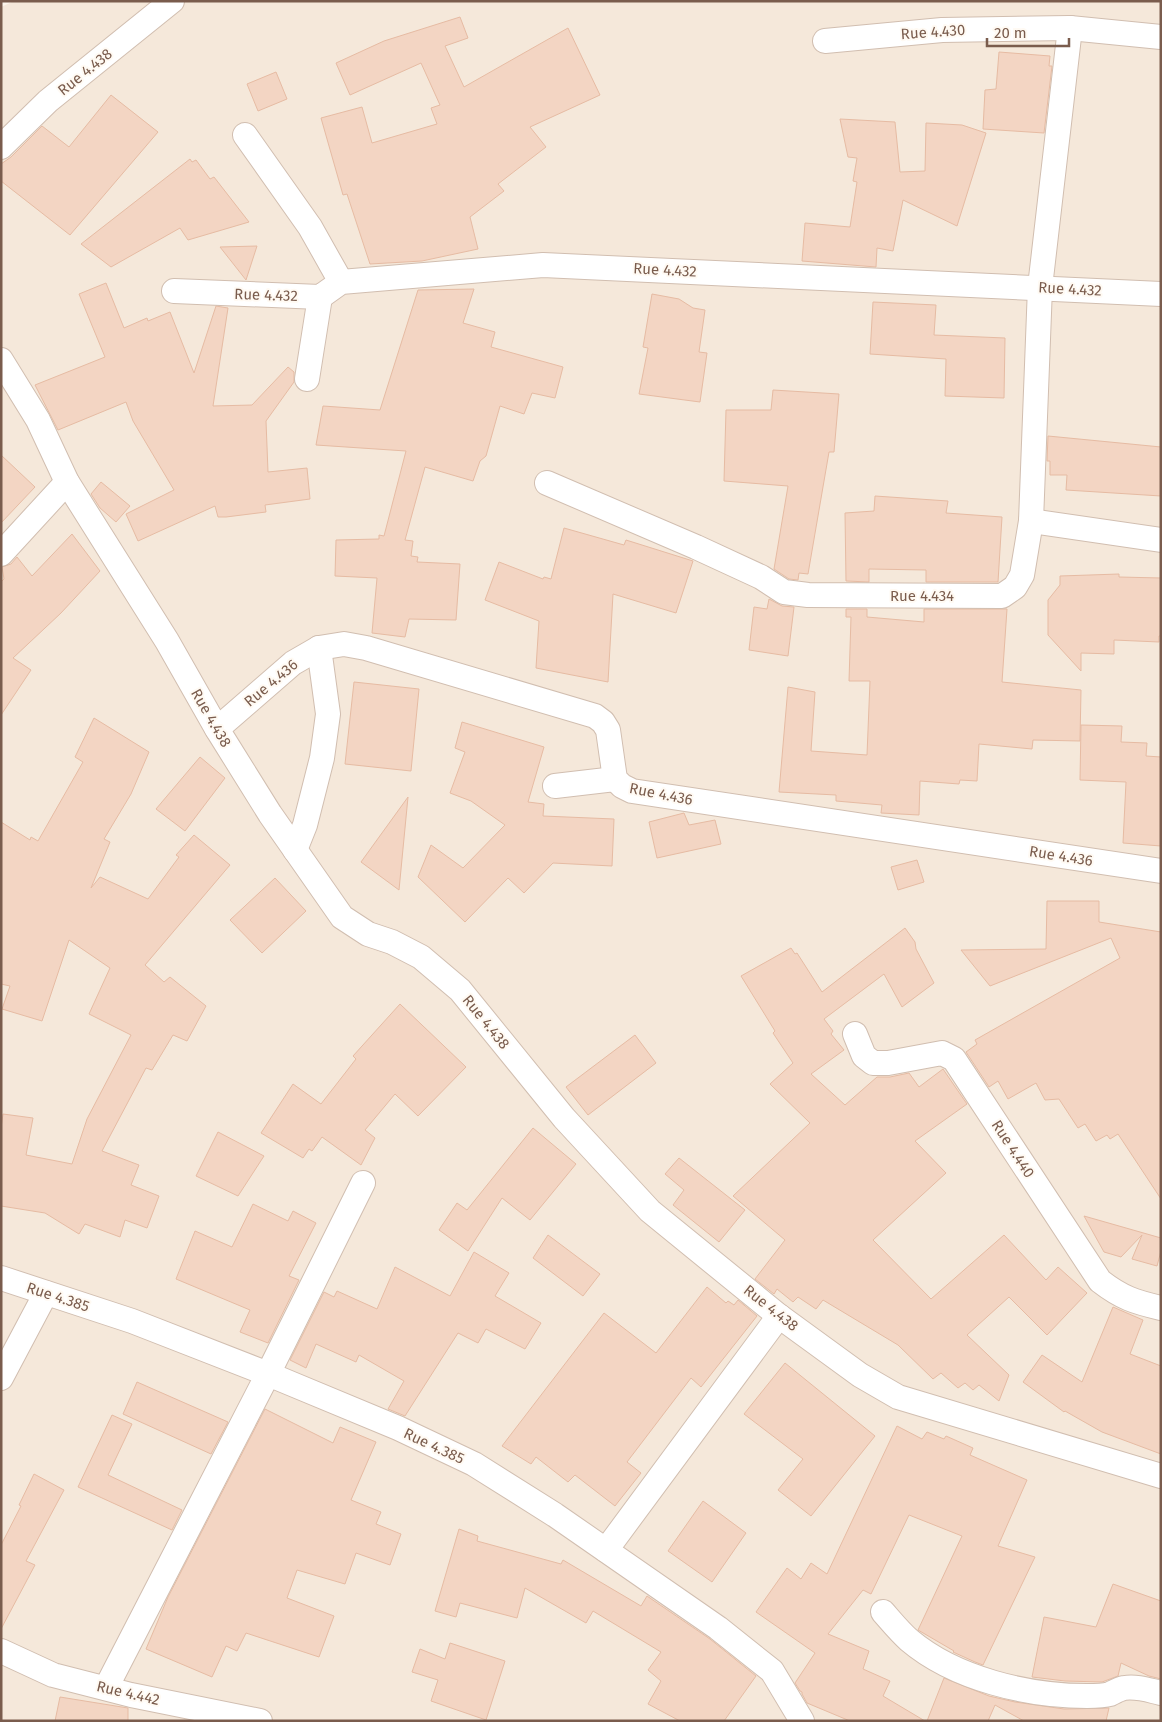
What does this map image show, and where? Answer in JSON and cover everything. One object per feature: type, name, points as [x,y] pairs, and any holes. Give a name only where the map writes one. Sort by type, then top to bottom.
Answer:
[{"type":"street","name":"Rue 4.438","points":[[1,147],[48,101],[172,1]]},
{"type":"street","name":"Rue 4.430","points":[[825,42],[942,30],[1070,28],[1161,36]]},
{"type":"street","name":"Rue 4.434","points":[[547,483],[696,547],[761,578],[784,592],[808,595],[1002,596],[1015,587],[1022,575],[1031,521],[1040,287],[1070,28]]},
{"type":"street","points":[[245,135],[310,226],[341,282]]},
{"type":"street","name":"Rue 4.432","points":[[174,291],[320,297],[341,282],[543,265],[1161,294]]},
{"type":"street","points":[[307,379],[320,297]]},
{"type":"street","name":"Rue 4.438","points":[[1,360],[38,420],[67,482],[167,640],[217,729],[270,814],[342,916],[368,934],[392,942],[421,957],[460,990],[564,1118],[650,1211],[779,1316],[860,1375],[898,1397],[1161,1476]]},
{"type":"street","points":[[1,554],[67,482]]},
{"type":"street","points":[[1031,521],[1161,540]]},
{"type":"street","name":"Rue 4.436","points":[[217,729],[293,663],[319,648],[344,644],[366,648],[595,716],[603,722],[608,730],[615,779],[622,786],[632,791],[1161,871]]},
{"type":"street","points":[[295,850],[305,825],[322,758],[328,714],[319,648]]},
{"type":"street","points":[[555,786],[615,779]]},
{"type":"street","name":"Rue 4.440","points":[[855,1034],[864,1056],[873,1063],[888,1063],[942,1053],[954,1060],[1100,1281],[1117,1294],[1135,1302],[1161,1308]]},
{"type":"street","points":[[106,1688],[268,1374],[363,1183]]},
{"type":"street","name":"Rue 4.385","points":[[1,1278],[132,1321],[268,1374],[398,1428],[474,1464],[555,1514],[718,1628],[772,1671],[802,1721]]},
{"type":"street","points":[[1,1378],[46,1293]]},
{"type":"street","points":[[606,1550],[779,1316]]},
{"type":"street","points":[[883,1612],[909,1640],[938,1659],[967,1674],[993,1684],[1063,1696],[1110,1694],[1122,1688],[1139,1687],[1161,1693]]},
{"type":"street","name":"Rue 4.442","points":[[1,1650],[54,1675],[198,1714],[260,1721]]},
{"type":"shaded area","points":[[14,1],[1161,1],[1161,1721],[1,1721],[1,7]]},
{"type":"building","points":[[460,17],[468,38],[445,46],[464,87],[568,28],[600,95],[530,127],[546,147],[498,184],[504,191],[470,217],[478,249],[422,261],[370,264],[347,194],[343,195],[321,118],[362,107],[372,143],[437,124],[431,108],[440,105],[421,63],[350,95],[336,63],[384,41]]},
{"type":"building","points":[[999,52],[1050,56],[1049,66],[1052,66],[1044,133],[983,129],[985,90],[996,89]]},
{"type":"building","points":[[276,72],[287,99],[258,111],[247,84]]},
{"type":"building","points":[[111,95],[158,132],[70,235],[1,181],[1,164],[11,157],[42,126],[69,147]]},
{"type":"building","points":[[840,119],[895,122],[900,172],[925,171],[926,123],[962,125],[986,133],[957,226],[903,200],[893,251],[877,248],[876,267],[802,261],[805,223],[850,227],[857,182],[853,181],[857,158],[848,157]]},
{"type":"building","points":[[190,159],[192,162],[196,160],[210,179],[214,177],[249,222],[188,240],[180,228],[111,267],[81,244]]},
{"type":"building","points":[[257,246],[246,280],[220,247]]},
{"type":"building","points":[[106,283],[124,328],[147,318],[148,321],[170,312],[194,373],[216,306],[228,308],[213,406],[252,405],[288,367],[294,372],[294,382],[266,421],[268,472],[307,468],[310,499],[265,505],[266,512],[226,517],[218,517],[215,506],[138,541],[126,514],[174,490],[133,421],[126,402],[58,430],[35,385],[105,357],[79,294]]},
{"type":"building","points":[[474,289],[463,323],[495,332],[491,347],[563,367],[555,398],[532,393],[524,414],[500,406],[486,456],[480,461],[473,481],[425,467],[405,540],[413,541],[411,556],[418,557],[417,562],[460,564],[456,620],[409,619],[405,637],[372,633],[377,578],[335,576],[336,540],[379,539],[379,535],[384,536],[406,451],[316,445],[323,406],[380,410],[418,290]]},
{"type":"building","points":[[652,294],[679,299],[693,308],[705,310],[699,352],[707,353],[700,402],[639,394],[648,348],[643,347]]},
{"type":"building","points":[[873,302],[936,305],[934,335],[1005,338],[1004,398],[945,396],[946,359],[870,354]]},
{"type":"building","points":[[773,390],[839,394],[834,452],[829,452],[808,574],[799,573],[798,580],[789,579],[774,569],[788,486],[724,481],[726,410],[771,410]]},
{"type":"building","points":[[1048,436],[1161,447],[1161,496],[1066,490],[1067,475],[1050,475],[1050,461],[1047,461]]},
{"type":"building","points":[[1,455],[35,487],[1,523]]},
{"type":"building","points":[[101,482],[130,506],[116,522],[100,508],[91,494]]},
{"type":"building","points":[[875,496],[948,501],[946,513],[1002,517],[998,582],[926,582],[926,570],[869,569],[869,582],[846,581],[845,513],[874,511]]},
{"type":"building","points":[[564,528],[624,545],[626,540],[693,561],[676,613],[613,594],[608,682],[536,668],[539,621],[485,600],[499,562],[543,579],[544,577],[551,579]]},
{"type":"building","points":[[72,534],[100,571],[61,613],[13,658],[31,670],[1,715],[1,582],[4,579],[2,567],[11,564],[17,557],[32,576]]},
{"type":"building","points":[[1119,574],[1119,577],[1161,578],[1161,636],[1159,636],[1159,642],[1114,640],[1114,654],[1081,653],[1081,671],[1048,635],[1048,600],[1060,585],[1060,576]]},
{"type":"building","points":[[769,599],[782,606],[794,607],[788,656],[749,650],[754,607],[767,609]]},
{"type":"building","points":[[846,609],[867,609],[867,617],[924,622],[924,609],[1007,609],[1002,682],[1081,690],[1080,741],[1033,740],[1032,749],[979,744],[977,781],[960,780],[959,784],[920,781],[919,815],[881,813],[882,805],[836,801],[836,795],[779,792],[788,687],[815,692],[811,751],[867,755],[870,681],[849,681],[851,617],[846,617]]},
{"type":"building","points":[[354,682],[419,689],[411,771],[345,764]]},
{"type":"building","points":[[94,718],[149,752],[131,794],[104,839],[110,842],[91,888],[100,877],[148,899],[179,857],[176,855],[194,835],[230,865],[145,965],[164,982],[170,977],[206,1006],[187,1041],[173,1035],[152,1070],[146,1068],[102,1151],[139,1165],[131,1185],[159,1196],[147,1228],[125,1220],[120,1237],[85,1224],[79,1234],[45,1213],[1,1206],[1,1128],[3,1114],[33,1118],[26,1155],[72,1164],[87,1119],[131,1035],[89,1014],[110,968],[69,940],[42,1021],[2,1009],[10,986],[1,984],[1,822],[30,840],[31,837],[38,841],[83,762],[75,757]]},
{"type":"building","points":[[462,722],[544,747],[528,802],[544,804],[543,816],[614,819],[612,866],[553,863],[524,893],[508,878],[465,922],[418,877],[431,845],[463,868],[505,825],[471,801],[450,793],[465,752],[455,748]]},
{"type":"building","points":[[1081,725],[1122,726],[1121,742],[1147,743],[1146,756],[1161,757],[1161,846],[1123,843],[1126,782],[1080,780]]},
{"type":"building","points":[[200,757],[225,778],[185,831],[156,809]]},
{"type":"building","points":[[408,797],[399,890],[361,862]]},
{"type":"building","points":[[684,813],[689,825],[715,820],[721,844],[657,858],[649,822]]},
{"type":"building","points":[[917,860],[924,882],[898,890],[891,867]]},
{"type":"building","points":[[275,878],[306,911],[262,953],[230,920]]},
{"type":"building","points":[[1047,901],[1099,901],[1099,922],[1161,932],[1161,1199],[1118,1134],[1110,1139],[1107,1135],[1096,1141],[1085,1124],[1078,1128],[1059,1099],[1045,1100],[1036,1083],[1008,1099],[998,1081],[989,1087],[966,1052],[977,1044],[975,1040],[1120,958],[1111,938],[990,986],[961,950],[1046,949]]},
{"type":"building","points":[[905,928],[915,942],[916,949],[934,983],[902,1007],[884,974],[824,1019],[833,1031],[831,1034],[844,1050],[811,1074],[845,1105],[877,1077],[890,1077],[909,1073],[919,1087],[943,1069],[967,1104],[915,1141],[946,1173],[873,1240],[931,1299],[1004,1235],[1046,1280],[1058,1267],[1087,1293],[1047,1335],[1009,1297],[967,1335],[1009,1375],[999,1401],[979,1385],[973,1390],[965,1383],[958,1388],[941,1373],[933,1379],[898,1345],[823,1300],[816,1309],[798,1297],[793,1302],[777,1289],[774,1294],[755,1279],[785,1240],[733,1196],[810,1123],[770,1084],[793,1063],[773,1033],[775,1031],[741,976],[791,948],[795,954],[797,953],[822,992]]},
{"type":"building","points":[[400,1004],[466,1067],[418,1116],[395,1094],[365,1130],[375,1138],[361,1165],[322,1137],[312,1151],[309,1149],[303,1158],[261,1133],[293,1084],[321,1104],[356,1059],[353,1056]]},
{"type":"building","points":[[635,1035],[656,1063],[588,1115],[566,1087]]},
{"type":"building","points":[[533,1128],[576,1164],[530,1220],[502,1198],[468,1251],[439,1230],[457,1203],[467,1210]]},
{"type":"building","points":[[218,1132],[264,1156],[238,1196],[196,1176]]},
{"type":"building","points":[[679,1158],[745,1210],[719,1242],[673,1205],[684,1190],[665,1174]]},
{"type":"building","points":[[253,1204],[288,1221],[293,1211],[316,1223],[289,1276],[299,1280],[268,1343],[240,1332],[250,1310],[176,1279],[195,1231],[232,1247]]},
{"type":"building","points":[[1084,1216],[1161,1238],[1161,1251],[1157,1266],[1132,1259],[1142,1235],[1121,1257],[1104,1252]]},
{"type":"building","points":[[548,1235],[600,1274],[583,1296],[533,1258]]},
{"type":"building","points":[[474,1252],[509,1273],[495,1296],[541,1323],[525,1349],[486,1329],[478,1343],[458,1333],[405,1416],[388,1409],[404,1381],[359,1355],[356,1362],[316,1344],[306,1368],[290,1360],[324,1292],[334,1297],[337,1291],[377,1309],[395,1267],[450,1296]]},
{"type":"building","points":[[707,1287],[726,1303],[728,1301],[734,1305],[738,1300],[757,1316],[701,1387],[691,1378],[627,1462],[641,1473],[615,1506],[575,1475],[568,1482],[536,1457],[531,1464],[502,1446],[604,1313],[656,1353]]},
{"type":"building","points":[[1113,1307],[1143,1320],[1130,1354],[1161,1366],[1161,1454],[1102,1432],[1064,1412],[1023,1382],[1042,1355],[1082,1382]]},
{"type":"building","points":[[785,1363],[875,1436],[811,1516],[778,1490],[803,1459],[744,1414]]},
{"type":"building","points":[[137,1382],[228,1422],[211,1454],[123,1414]]},
{"type":"building","points":[[265,1409],[333,1443],[340,1427],[376,1442],[351,1500],[381,1512],[376,1524],[401,1534],[390,1565],[356,1553],[345,1584],[297,1570],[287,1598],[334,1616],[319,1657],[246,1633],[237,1651],[226,1646],[212,1677],[146,1649],[168,1597]]},
{"type":"building","points":[[112,1415],[132,1424],[108,1475],[182,1510],[172,1530],[78,1487]]},
{"type":"building","points":[[897,1426],[922,1439],[927,1432],[944,1439],[946,1436],[973,1448],[970,1455],[1027,1480],[998,1546],[1035,1557],[983,1665],[953,1652],[918,1630],[962,1536],[909,1515],[871,1594],[863,1590],[828,1634],[869,1651],[863,1669],[890,1681],[883,1696],[925,1721],[850,1721],[807,1703],[795,1683],[815,1653],[756,1612],[787,1568],[801,1579],[811,1563],[827,1574]]},
{"type":"building","points":[[34,1474],[64,1490],[26,1561],[35,1565],[1,1629],[1,1545],[21,1506],[19,1505]]},
{"type":"building","points":[[703,1501],[746,1533],[712,1582],[668,1551]]},
{"type":"building","points":[[459,1529],[478,1536],[477,1541],[561,1564],[563,1560],[641,1606],[647,1596],[710,1639],[756,1676],[724,1721],[680,1721],[648,1704],[661,1681],[648,1670],[661,1652],[593,1611],[586,1623],[525,1588],[517,1618],[460,1603],[456,1617],[435,1611]]},
{"type":"building","points":[[1113,1584],[1161,1601],[1161,1679],[1149,1676],[1121,1663],[1118,1676],[1102,1682],[1065,1681],[1032,1677],[1044,1617],[1096,1627]]},
{"type":"building","points":[[450,1643],[505,1661],[486,1720],[431,1701],[438,1680],[412,1672],[420,1649],[445,1659]]},
{"type":"building","points":[[944,1678],[989,1696],[1015,1702],[1064,1709],[1109,1708],[1106,1721],[1024,1721],[995,1705],[988,1721],[927,1721]]},
{"type":"building","points":[[60,1697],[128,1708],[128,1721],[55,1721]]}]
